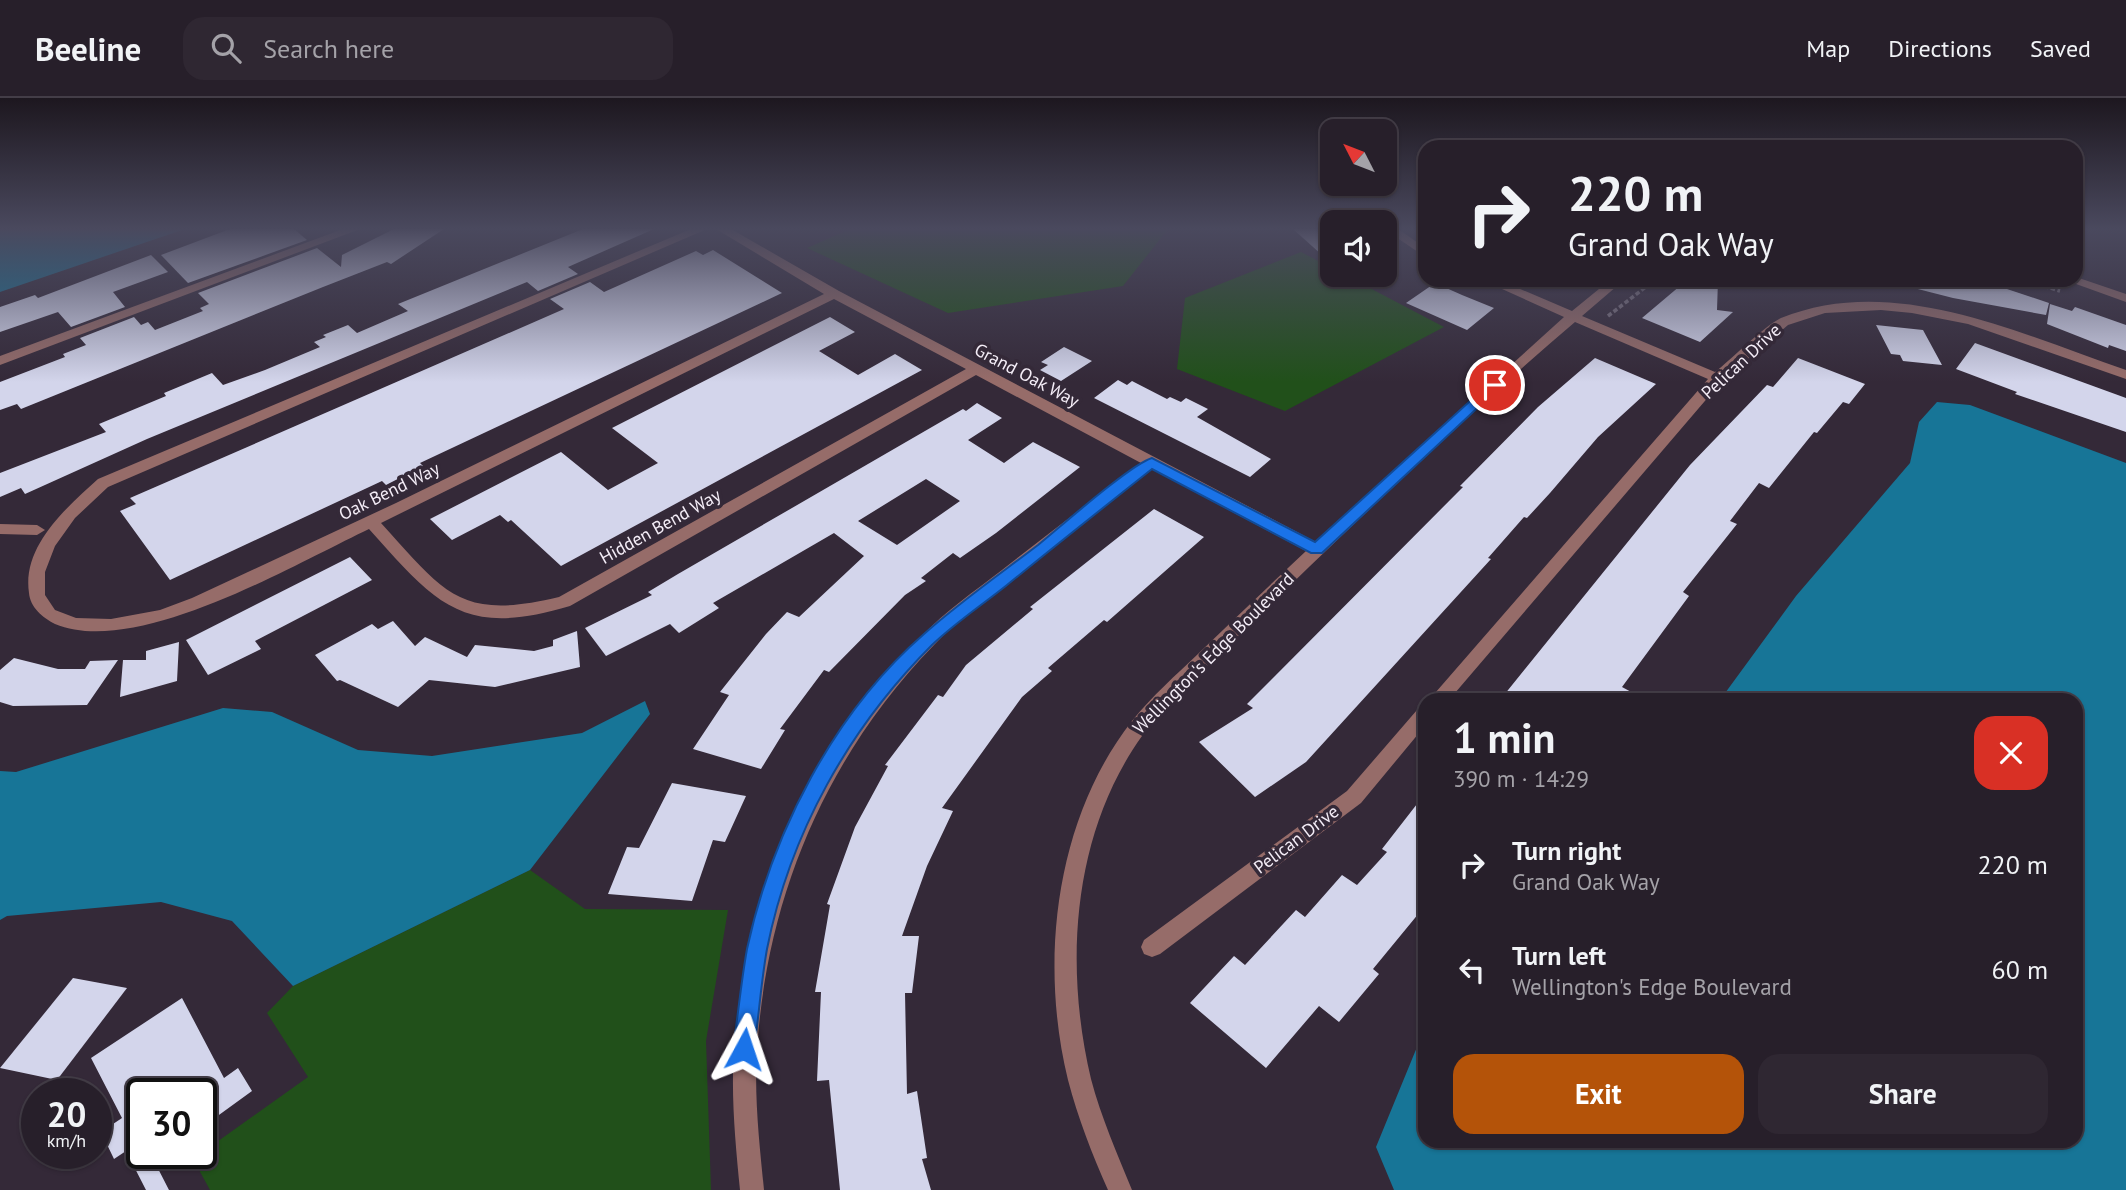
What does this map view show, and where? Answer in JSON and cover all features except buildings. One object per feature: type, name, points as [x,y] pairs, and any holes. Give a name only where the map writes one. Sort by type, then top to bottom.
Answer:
[{"type":"street","points":[[0,361],[217,280]]},
{"type":"street","points":[[25,545],[56,512],[103,483],[581,280]]},
{"type":"street","name":"Grand Oak Way","points":[[810,280],[1317,549]]},
{"type":"street","points":[[2083,284],[2126,298]]},
{"type":"street","points":[[1504,287],[1717,378]]},
{"type":"street","name":"Wellington's Edge Boulevard","points":[[1120,1190],[1085,1100],[1069,1019],[1065,969],[1066,918],[1073,870],[1088,819],[1108,773],[1147,715],[1317,549],[1572,316],[1609,287]]},
{"type":"street","name":"Oak Bend Way","points":[[24,603],[48,620],[72,625],[103,626],[143,620],[188,607],[371,522],[834,294]]},
{"type":"street","name":"Pelican Drive","points":[[1443,693],[1717,378],[1783,322],[1824,309],[1851,306],[1912,309],[1971,321],[2126,375]]},
{"type":"street","name":"Hidden Bend Way","points":[[371,522],[448,602],[486,614],[537,610],[564,602],[976,369]]},
{"type":"street","points":[[752,1190],[746,1151],[743,1074],[745,1025],[757,949],[776,880],[796,827],[826,770],[875,698],[929,639],[1152,463]]},
{"type":"street","points":[[0,529],[37,530]]},
{"type":"street","name":"Pelican Drive","points":[[1152,947],[1354,797],[1418,722]]},
{"type":"path","points":[[1602,321],[1646,287]]},
{"type":"green space","points":[[876,280],[1128,280],[1123,286],[948,313]]},
{"type":"green space","points":[[1230,280],[1320,280],[1320,287],[1368,287],[1444,327],[1285,411],[1177,369],[1185,298]]},
{"type":"green space","points":[[530,870],[585,909],[728,910],[706,1041],[711,1190],[210,1190],[198,1169],[217,1169],[217,1142],[308,1077],[267,1013],[293,986]]},
{"type":"water","points":[[0,280],[35,280],[0,292]]},
{"type":"water","points":[[1937,402],[1970,405],[2126,463],[2126,1190],[1394,1190],[1376,1147],[1418,1045],[1418,1148],[2083,1148],[2083,693],[1725,693],[1796,596],[1910,463],[1919,422]]},
{"type":"water","points":[[645,701],[650,714],[530,870],[293,986],[232,921],[161,902],[7,916],[0,920],[0,771],[16,772],[223,708],[272,712],[358,750],[432,756],[582,733]]},
{"type":"route","points":[[744,1049],[745,1025],[757,949],[776,880],[796,827],[853,726],[890,680],[929,639],[964,608],[1152,463],[1317,549],[1495,385]]}]
